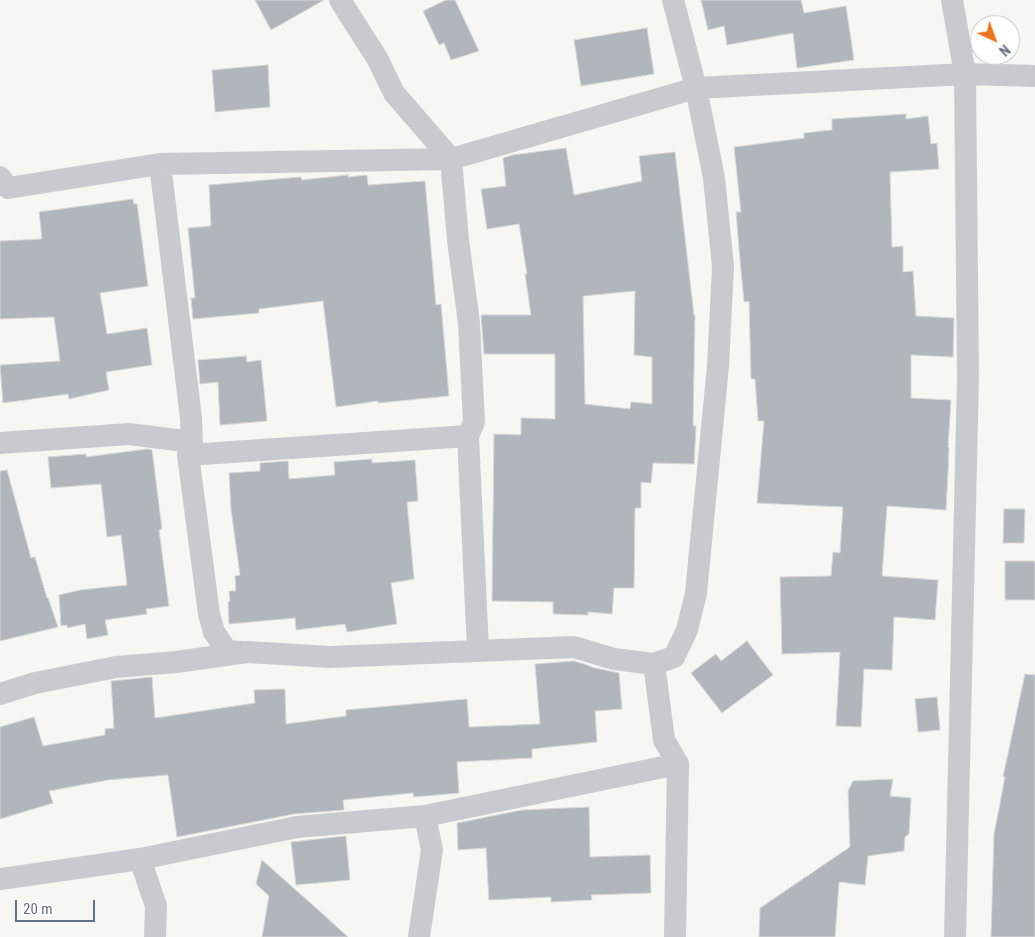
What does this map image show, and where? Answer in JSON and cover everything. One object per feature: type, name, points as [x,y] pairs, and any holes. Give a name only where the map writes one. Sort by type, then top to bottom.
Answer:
[{"type":"street","points":[[340,0],[377,58],[394,93],[451,159],[458,240],[470,323],[474,422],[468,436],[478,650]]},
{"type":"street","points":[[160,164],[191,418],[190,448],[211,624],[227,651],[330,657],[574,647],[614,659],[654,664],[674,657],[687,630],[696,593],[718,366],[723,266],[714,178],[696,88],[672,0]]},
{"type":"street","points":[[952,0],[965,74],[968,377],[955,937]]},
{"type":"street","points":[[0,177],[8,188],[160,164],[451,159],[696,88],[965,74],[1035,76]]},
{"type":"street","points":[[0,443],[129,434],[190,448],[468,436]]},
{"type":"street","points":[[0,694],[35,683],[116,667],[176,662],[247,652]]},
{"type":"street","points":[[654,664],[664,740],[678,764],[675,937]]},
{"type":"street","points":[[0,879],[140,859],[297,827],[425,816],[678,764]]},
{"type":"street","points":[[419,937],[432,850],[425,816]]},
{"type":"street","points":[[140,859],[156,906],[155,937]]},
{"type":"building","points":[[255,0],[324,0],[271,30]]},
{"type":"building","points":[[446,0],[455,0],[479,51],[451,60],[444,43],[439,45],[423,11]]},
{"type":"building","points":[[701,0],[801,0],[804,13],[846,6],[854,60],[797,68],[793,33],[727,45],[724,26],[708,30]]},
{"type":"building","points":[[647,28],[654,74],[581,86],[574,40]]},
{"type":"building","points":[[268,65],[270,107],[215,112],[212,70]]},
{"type":"building","points":[[906,114],[906,119],[928,116],[931,144],[937,143],[939,169],[890,172],[892,247],[903,246],[903,272],[913,271],[916,316],[954,318],[953,357],[911,355],[911,398],[951,400],[948,472],[946,510],[887,506],[882,576],[938,580],[935,620],[894,617],[892,670],[864,669],[861,727],[836,726],[840,652],[782,654],[780,577],[831,576],[833,552],[840,553],[843,507],[757,503],[764,421],[758,421],[755,379],[751,379],[749,301],[744,302],[736,212],[741,212],[734,147],[804,138],[804,133],[832,130],[832,119]]},
{"type":"building","points":[[566,148],[574,195],[642,181],[639,156],[675,152],[695,315],[693,426],[696,426],[694,464],[653,463],[651,483],[641,482],[641,508],[635,508],[634,588],[614,588],[612,614],[588,612],[588,615],[553,614],[553,602],[492,601],[494,434],[521,435],[521,418],[555,419],[555,354],[484,354],[481,315],[531,315],[519,224],[487,229],[481,189],[506,186],[503,158]],"holes":[[[635,291],[634,355],[652,357],[652,404],[631,402],[630,409],[585,404],[583,296]]]},
{"type":"building","points":[[348,175],[348,177],[367,175],[368,185],[425,181],[436,305],[441,304],[449,396],[378,403],[378,401],[336,407],[323,301],[259,309],[259,313],[193,319],[191,298],[195,298],[188,228],[211,226],[209,185],[301,177],[302,180]]},
{"type":"building","points":[[133,199],[134,204],[137,204],[148,286],[100,293],[107,334],[147,328],[152,365],[106,372],[109,390],[69,399],[68,394],[3,403],[0,365],[60,361],[54,317],[0,319],[0,241],[42,239],[39,212]]},
{"type":"building","points":[[246,356],[247,362],[261,360],[267,421],[220,425],[218,382],[200,384],[198,360]]},
{"type":"building","points":[[147,449],[152,450],[162,529],[159,530],[169,606],[146,609],[147,614],[105,620],[108,635],[87,639],[85,624],[67,628],[67,625],[61,626],[59,595],[80,590],[127,585],[121,535],[107,537],[101,484],[51,488],[48,457],[86,454],[86,457]]},
{"type":"building","points":[[372,459],[372,463],[415,460],[418,501],[407,502],[414,579],[391,583],[397,624],[347,632],[345,624],[296,630],[295,618],[229,624],[229,591],[236,591],[235,576],[240,575],[231,509],[229,473],[260,471],[260,463],[288,461],[289,479],[335,475],[334,462]]},
{"type":"building","points":[[7,470],[31,558],[35,557],[58,627],[0,641],[0,471]]},
{"type":"building","points":[[1004,509],[1025,509],[1024,543],[1003,543]]},
{"type":"building","points":[[1005,561],[1035,561],[1035,600],[1005,600]]},
{"type":"building","points":[[747,641],[773,675],[722,713],[691,673],[716,654],[721,661]]},
{"type":"building","points":[[574,661],[619,673],[622,709],[595,711],[597,742],[532,749],[532,758],[457,762],[459,793],[414,797],[413,793],[343,800],[344,810],[294,814],[177,837],[168,775],[108,780],[49,791],[53,803],[0,819],[0,727],[34,717],[43,746],[105,735],[105,729],[114,728],[111,681],[152,677],[155,718],[255,703],[254,690],[285,689],[286,724],[346,716],[346,710],[467,699],[469,727],[540,724],[535,664]]},
{"type":"building","points":[[1025,674],[1035,675],[1035,937],[991,937],[994,834],[1005,777],[1003,777]]},
{"type":"building","points":[[937,697],[940,730],[918,732],[915,699]]},
{"type":"building","points":[[893,779],[890,796],[911,798],[909,834],[905,837],[904,851],[868,856],[865,885],[839,882],[835,937],[759,937],[760,908],[850,847],[848,791],[853,781]]},
{"type":"building","points":[[589,807],[590,857],[650,855],[651,893],[591,895],[592,900],[551,902],[551,897],[489,900],[486,848],[458,850],[457,823],[522,810]]},
{"type":"building","points":[[346,836],[350,880],[296,885],[291,842]]},
{"type":"building","points":[[262,860],[348,937],[262,937],[269,896],[256,884]]}]
